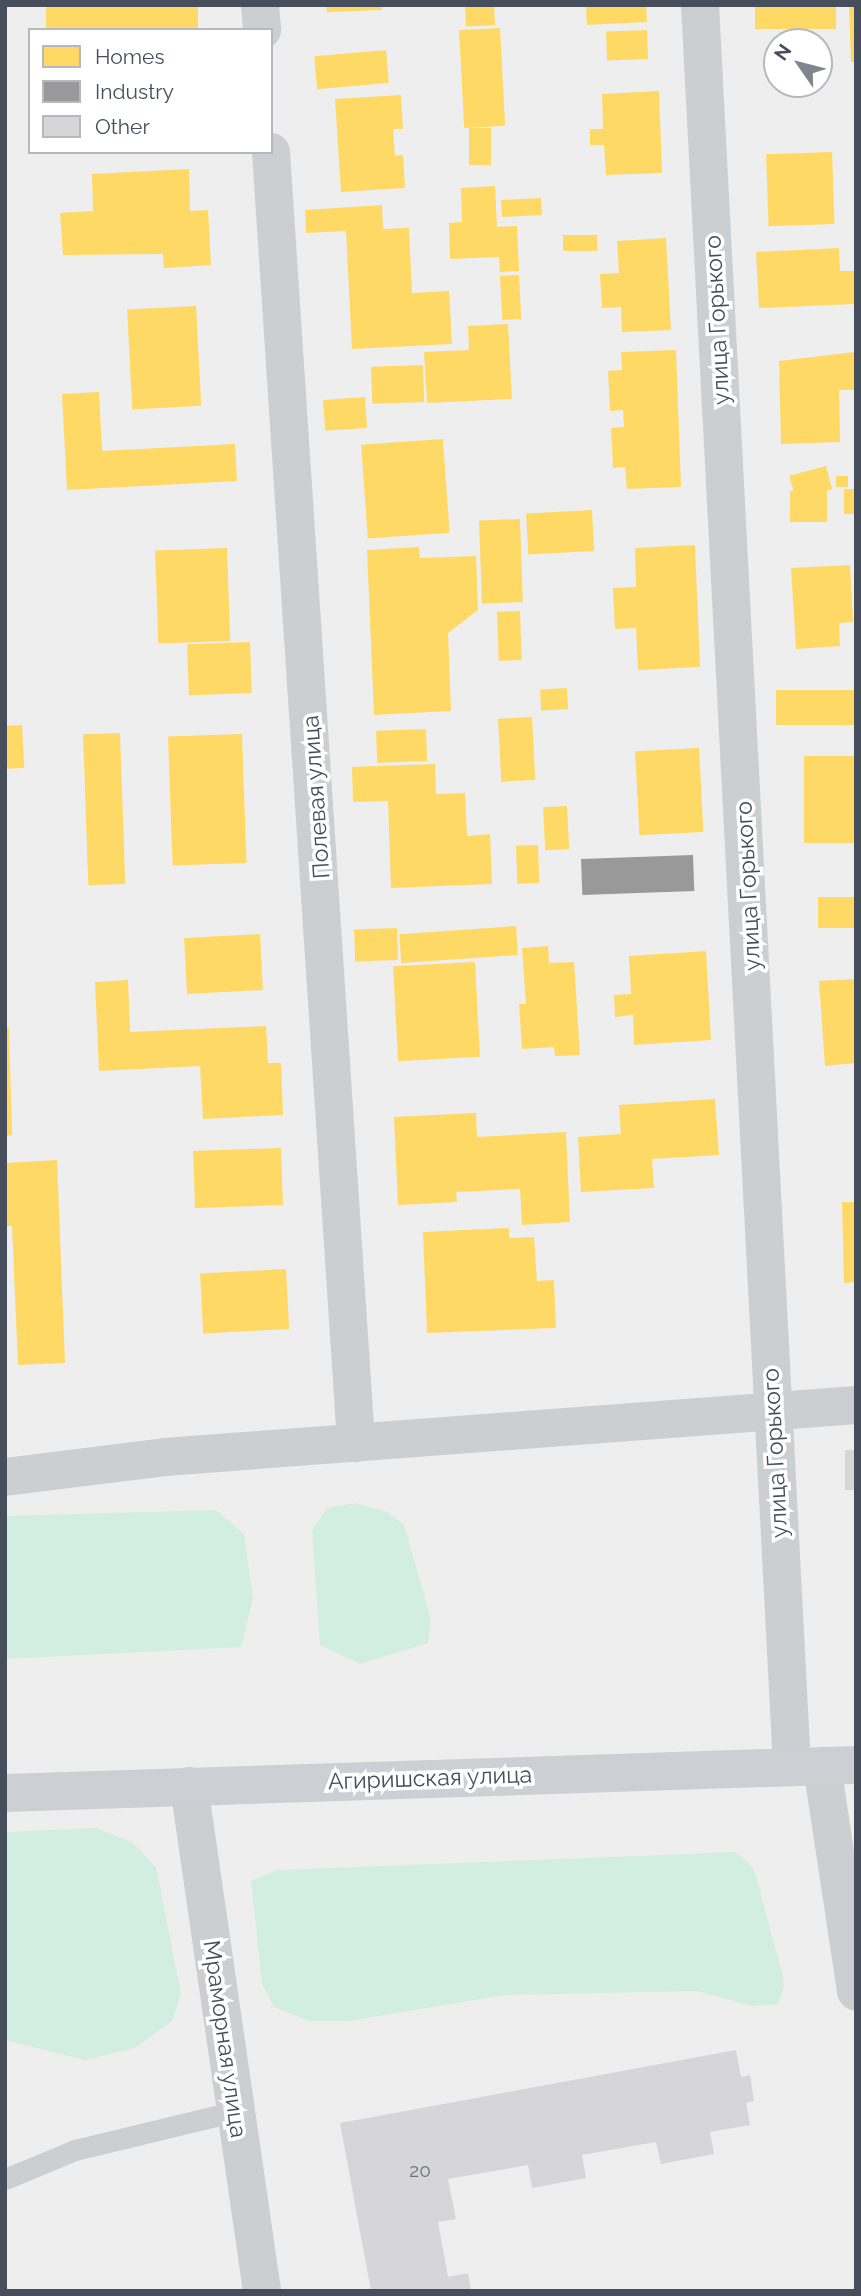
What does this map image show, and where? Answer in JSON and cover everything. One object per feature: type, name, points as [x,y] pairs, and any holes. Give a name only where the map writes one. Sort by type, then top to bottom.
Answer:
[{"type":"street","points":[[260,5],[262,28]]},
{"type":"street","name":"улица Горького","points":[[700,5],[773,1411],[856,1991]]},
{"type":"street","name":"Полевая улица","points":[[271,154],[356,1443]]},
{"type":"street","points":[[5,1477],[165,1457],[856,1405]]},
{"type":"street","name":"Агиришская улица","points":[[5,1793],[823,1766]]},
{"type":"street","name":"Мраморная улица","points":[[189,1786],[262,2291]]},
{"type":"lane","points":[[5,2179],[75,2150],[236,2111]]},
{"type":"green space","points":[[356,1503],[387,1512],[404,1525],[431,1620],[428,1643],[360,1664],[320,1645],[312,1530],[327,1508]]},
{"type":"green space","points":[[216,1510],[244,1534],[253,1598],[241,1647],[5,1659],[5,1516]]},
{"type":"green space","points":[[96,1828],[132,1842],[156,1867],[181,1994],[172,2021],[135,2048],[85,2060],[5,2040],[5,1832]]},
{"type":"green space","points":[[736,1852],[754,1869],[785,1984],[778,2004],[752,2006],[697,1991],[504,1995],[348,2021],[309,2021],[274,2007],[262,1984],[251,1881],[278,1870]]},
{"type":"building: Homes","points":[[46,5],[198,5],[198,28],[46,28]]},
{"type":"building: Homes","points":[[326,5],[381,5],[382,10],[327,12]]},
{"type":"building: Homes","points":[[494,5],[495,25],[466,26],[465,7]]},
{"type":"building: Homes","points":[[586,5],[646,5],[647,22],[587,25]]},
{"type":"building: Homes","points":[[755,5],[836,5],[836,29],[755,29]]},
{"type":"building: Homes","points":[[849,5],[856,5],[856,62],[851,62]]},
{"type":"building: Homes","points":[[500,28],[505,126],[464,128],[459,30]]},
{"type":"building: Homes","points":[[647,30],[648,59],[607,60],[606,31]]},
{"type":"building: Homes","points":[[386,50],[389,83],[317,89],[314,56]]},
{"type":"building: Homes","points":[[659,91],[662,173],[606,175],[604,145],[590,145],[590,129],[603,129],[602,94]]},
{"type":"building: Homes","points":[[401,95],[403,129],[393,129],[395,156],[403,155],[405,188],[341,192],[335,99]]},
{"type":"building: Homes","points":[[469,128],[491,128],[491,165],[469,165]]},
{"type":"building: Homes","points":[[832,152],[835,224],[769,226],[766,154]]},
{"type":"building: Homes","points":[[189,169],[190,211],[208,210],[211,265],[164,268],[163,254],[63,255],[60,213],[93,211],[92,174]]},
{"type":"building: Homes","points":[[495,186],[497,227],[517,226],[519,271],[500,272],[499,257],[450,259],[449,223],[462,222],[461,188]]},
{"type":"building: Homes","points":[[541,198],[542,215],[502,217],[501,200]]},
{"type":"building: Homes","points":[[382,205],[383,229],[409,228],[412,293],[449,291],[452,344],[352,349],[346,231],[306,233],[305,210]]},
{"type":"building: Homes","points":[[563,235],[597,235],[597,251],[563,251]]},
{"type":"building: Homes","points":[[666,238],[671,330],[622,332],[621,307],[602,308],[600,274],[619,273],[617,241]]},
{"type":"building: Homes","points":[[839,248],[840,271],[856,271],[856,304],[759,308],[756,252]]},
{"type":"building: Homes","points":[[519,275],[521,319],[502,320],[500,276]]},
{"type":"building: Homes","points":[[196,306],[201,406],[132,409],[127,310]]},
{"type":"building: Homes","points":[[508,324],[512,399],[427,403],[424,352],[469,350],[468,326]]},
{"type":"building: Homes","points":[[676,350],[681,487],[627,489],[625,467],[613,468],[611,428],[624,427],[623,410],[610,411],[608,371],[622,370],[621,352]]},
{"type":"building: Homes","points":[[855,352],[856,390],[839,390],[840,442],[781,444],[779,361]]},
{"type":"building: Homes","points":[[423,365],[424,402],[372,404],[371,367]]},
{"type":"building: Homes","points":[[99,392],[102,451],[235,444],[237,481],[67,490],[62,394]]},
{"type":"building: Homes","points":[[365,397],[367,428],[325,431],[323,400]]},
{"type":"building: Homes","points":[[443,439],[450,533],[368,538],[361,445]]},
{"type":"building: Homes","points":[[826,466],[832,489],[796,499],[789,476]]},
{"type":"building: Homes","points":[[836,476],[848,476],[848,487],[836,487]]},
{"type":"building: Homes","points":[[844,489],[856,489],[856,514],[844,514]]},
{"type":"building: Homes","points":[[790,491],[827,491],[827,522],[790,522]]},
{"type":"building: Homes","points":[[592,510],[594,551],[528,554],[526,513]]},
{"type":"building: Homes","points":[[520,519],[523,602],[482,603],[479,520]]},
{"type":"building: Homes","points":[[695,545],[700,667],[638,670],[636,628],[615,629],[613,588],[636,587],[635,548]]},
{"type":"building: Homes","points":[[419,547],[420,558],[476,556],[478,610],[448,633],[451,711],[374,715],[367,550]]},
{"type":"building: Homes","points":[[227,548],[230,641],[158,643],[155,551]]},
{"type":"building: Homes","points":[[850,565],[853,622],[839,623],[840,646],[796,649],[791,568]]},
{"type":"building: Homes","points":[[520,611],[522,660],[499,661],[497,612]]},
{"type":"building: Homes","points":[[250,642],[252,693],[189,695],[187,644]]},
{"type":"building: Homes","points":[[567,688],[568,709],[541,710],[540,689]]},
{"type":"building: Homes","points":[[776,690],[856,690],[856,725],[776,725]]},
{"type":"building: Homes","points":[[532,717],[535,780],[501,782],[498,719]]},
{"type":"building: Homes","points":[[22,725],[24,768],[7,769],[5,726]]},
{"type":"building: Homes","points":[[426,729],[427,761],[377,763],[376,731]]},
{"type":"building: Homes","points":[[120,733],[125,884],[88,885],[83,734]]},
{"type":"building: Homes","points":[[242,734],[247,863],[173,866],[168,737]]},
{"type":"building: Homes","points":[[699,748],[703,832],[639,835],[635,751]]},
{"type":"building: Homes","points":[[804,756],[856,756],[856,843],[804,843]]},
{"type":"building: Homes","points":[[435,764],[436,794],[465,793],[467,836],[490,834],[492,884],[391,888],[388,801],[353,802],[352,767]]},
{"type":"building: Homes","points":[[567,806],[569,849],[545,850],[543,807]]},
{"type":"building: Homes","points":[[538,845],[539,883],[517,884],[516,846]]},
{"type":"building: Homes","points":[[818,897],[856,897],[856,928],[818,928]]},
{"type":"building: Homes","points":[[516,926],[518,955],[401,963],[399,934]]},
{"type":"building: Homes","points":[[397,928],[398,960],[355,961],[354,930]]},
{"type":"building: Homes","points":[[260,934],[263,990],[187,994],[184,938]]},
{"type":"building: Homes","points":[[548,946],[549,963],[574,962],[580,1055],[555,1056],[554,1047],[522,1049],[519,1004],[526,1004],[522,948]]},
{"type":"building: Homes","points":[[706,951],[711,1040],[634,1045],[633,1015],[615,1017],[614,995],[631,994],[629,956]]},
{"type":"building: Homes","points":[[475,962],[480,1057],[398,1061],[393,966]]},
{"type":"building: Homes","points":[[856,979],[856,1063],[825,1066],[819,981]]},
{"type":"building: Homes","points":[[128,980],[130,1032],[266,1026],[268,1063],[281,1063],[283,1115],[203,1119],[200,1066],[99,1071],[95,982]]},
{"type":"building: Homes","points":[[5,1028],[9,1028],[12,1135],[5,1136]]},
{"type":"building: Homes","points":[[715,1099],[719,1155],[652,1159],[654,1188],[581,1192],[578,1137],[621,1134],[619,1105]]},
{"type":"building: Homes","points":[[476,1113],[477,1137],[566,1132],[570,1222],[522,1225],[520,1189],[456,1192],[457,1202],[398,1205],[394,1117]]},
{"type":"building: Homes","points":[[281,1148],[283,1205],[195,1208],[193,1151]]},
{"type":"building: Homes","points":[[57,1160],[65,1363],[18,1365],[12,1226],[5,1226],[5,1163]]},
{"type":"building: Homes","points":[[842,1202],[856,1202],[856,1282],[844,1283]]},
{"type":"building: Homes","points":[[509,1228],[509,1238],[534,1237],[537,1281],[554,1280],[556,1328],[427,1333],[423,1232]]},
{"type":"building: Homes","points":[[286,1269],[289,1329],[203,1333],[200,1274]]},
{"type":"building: Industry","points":[[693,855],[694,891],[582,895],[581,859]]},
{"type":"building: Other","points":[[845,1450],[856,1450],[856,1490],[845,1490]]},
{"type":"building: Other","points":[[736,2050],[741,2077],[750,2075],[754,2101],[746,2103],[750,2125],[710,2132],[714,2154],[661,2164],[656,2142],[582,2155],[586,2178],[532,2188],[528,2165],[448,2179],[456,2219],[438,2222],[448,2277],[468,2273],[471,2291],[371,2291],[340,2123]]}]
